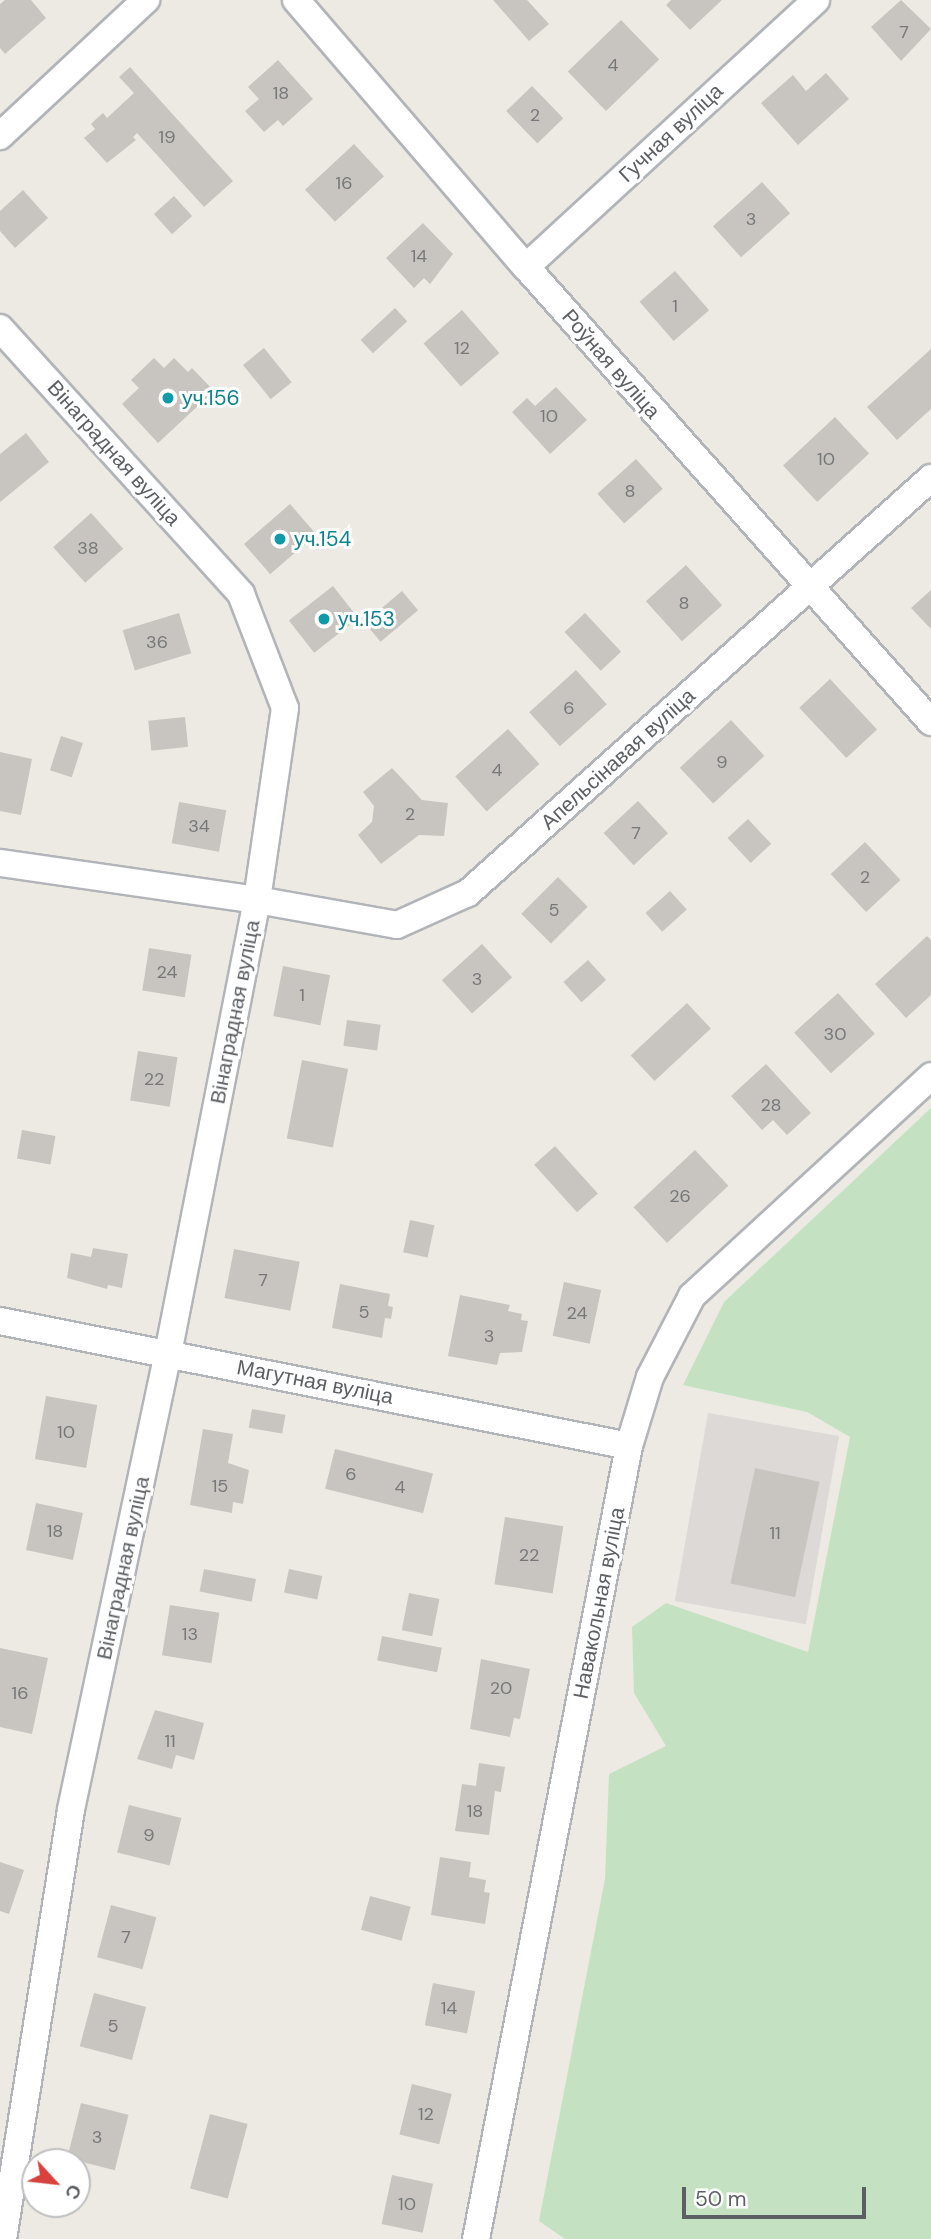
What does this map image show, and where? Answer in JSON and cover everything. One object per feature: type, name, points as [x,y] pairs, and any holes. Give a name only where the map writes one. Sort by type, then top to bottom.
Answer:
[{"type":"street","points":[[0,135],[146,0]]},
{"type":"street","name":"Роўная вуліца","points":[[296,0],[526,267],[931,722]]},
{"type":"street","name":"Гучная вуліца","points":[[526,267],[816,0]]},
{"type":"street","name":"Вінаградная вуліца","points":[[0,328],[241,594],[285,708],[257,900],[168,1353],[71,1811],[3,2239]]},
{"type":"street","name":"Апельсінавая вуліца","points":[[257,900],[397,925],[468,893],[931,478]]},
{"type":"street","name":"Вінаградная вуліца","points":[[0,863],[257,900]]},
{"type":"street","name":"Навакольная вуліца","points":[[476,2239],[629,1446],[650,1377],[692,1296],[931,1076]]},
{"type":"street","name":"Магутная вуліца","points":[[0,1321],[629,1446]]},
{"type":"shaded area","points":[[708,1413],[839,1436],[806,1624],[675,1601]]},
{"type":"green space","points":[[931,1108],[931,2239],[565,2239],[539,2221],[605,1879],[609,1774],[666,1746],[634,1693],[632,1627],[666,1603],[808,1652],[850,1437],[807,1412],[683,1385],[724,1302]]},
{"type":"building","points":[[5,0],[31,0],[46,18],[5,54],[0,48],[0,4]]},
{"type":"building","points":[[493,0],[527,0],[549,24],[529,41]]},
{"type":"building","points":[[671,0],[722,0],[690,30],[666,5]]},
{"type":"building","points":[[901,0],[931,29],[901,61],[871,27]]},
{"type":"building","points":[[621,20],[659,60],[606,111],[568,71]]},
{"type":"building","points":[[278,60],[313,99],[283,126],[278,120],[264,132],[245,111],[259,99],[248,87]]},
{"type":"building","points":[[130,67],[233,181],[204,207],[137,133],[133,137],[136,140],[107,163],[84,138],[95,129],[91,124],[94,121],[103,113],[107,118],[134,93],[119,77]]},
{"type":"building","points":[[826,73],[849,99],[798,145],[761,103],[793,75],[806,91]]},
{"type":"building","points":[[532,86],[563,118],[537,143],[506,111]]},
{"type":"building","points":[[354,144],[384,176],[335,222],[305,190]]},
{"type":"building","points":[[762,182],[790,213],[741,257],[713,226]]},
{"type":"building","points":[[23,190],[48,218],[15,248],[0,231],[0,211]]},
{"type":"building","points":[[174,196],[192,216],[172,234],[154,214]]},
{"type":"building","points":[[423,223],[453,254],[430,284],[424,278],[414,288],[386,258]]},
{"type":"building","points":[[675,271],[709,310],[674,341],[640,302]]},
{"type":"building","points":[[395,308],[407,321],[373,353],[361,340]]},
{"type":"building","points":[[462,310],[499,353],[461,386],[424,343]]},
{"type":"building","points":[[264,348],[292,382],[271,399],[243,365]]},
{"type":"building","points":[[931,349],[931,409],[897,440],[867,407]]},
{"type":"building","name":"уч.156","points":[[154,358],[164,368],[174,358],[188,372],[192,368],[214,391],[158,443],[122,404],[139,388],[131,380]]},
{"type":"building","points":[[556,387],[587,420],[550,454],[512,412],[527,398],[535,406]]},
{"type":"building","points":[[835,417],[869,454],[817,502],[783,465]]},
{"type":"building","points":[[26,433],[49,462],[0,502],[0,454]]},
{"type":"building","points":[[636,459],[663,489],[624,524],[597,494]]},
{"type":"building","name":"уч.154","points":[[290,504],[316,534],[270,574],[244,544]]},
{"type":"building","points":[[91,513],[123,549],[85,583],[53,547]]},
{"type":"building","points":[[686,565],[722,605],[682,641],[646,601]]},
{"type":"building","name":"уч.153","points":[[333,586],[358,618],[314,653],[289,620]]},
{"type":"building","points":[[931,590],[931,629],[911,608]]},
{"type":"building","points":[[402,591],[418,610],[381,642],[364,622]]},
{"type":"building","points":[[179,613],[191,653],[135,670],[123,630]]},
{"type":"building","points":[[585,613],[621,652],[601,671],[565,632]]},
{"type":"building","points":[[576,670],[607,704],[560,746],[529,712]]},
{"type":"building","points":[[830,679],[877,729],[846,758],[799,708]]},
{"type":"building","points":[[185,717],[188,747],[151,751],[148,721]]},
{"type":"building","points":[[731,720],[764,756],[713,804],[680,768]]},
{"type":"building","points":[[508,729],[539,764],[487,811],[455,777]]},
{"type":"building","points":[[61,736],[83,743],[72,777],[50,770]]},
{"type":"building","points":[[0,752],[32,759],[21,815],[0,811]]},
{"type":"building","points":[[392,768],[422,800],[448,803],[444,836],[419,835],[381,864],[358,835],[372,822],[374,806],[363,792]]},
{"type":"building","points":[[638,801],[668,833],[634,865],[604,833]]},
{"type":"building","points":[[179,802],[226,810],[219,852],[172,843]]},
{"type":"building","points":[[748,819],[771,844],[751,863],[728,838]]},
{"type":"building","points":[[865,842],[900,880],[866,912],[831,874]]},
{"type":"building","points":[[558,877],[588,907],[551,943],[521,914]]},
{"type":"building","points":[[670,891],[687,910],[662,932],[645,913]]},
{"type":"building","points":[[927,936],[931,940],[931,995],[906,1018],[875,984]]},
{"type":"building","points":[[482,944],[512,977],[472,1014],[442,980]]},
{"type":"building","points":[[149,948],[191,955],[185,997],[142,990]]},
{"type":"building","points":[[588,960],[606,980],[582,1002],[563,982]]},
{"type":"building","points":[[283,966],[330,975],[320,1025],[273,1016]]},
{"type":"building","points":[[838,993],[875,1034],[831,1073],[794,1032]]},
{"type":"building","points":[[687,1003],[711,1029],[655,1081],[631,1056]]},
{"type":"building","points":[[347,1020],[381,1025],[377,1050],[343,1046]]},
{"type":"building","points":[[138,1051],[178,1057],[170,1107],[130,1100]]},
{"type":"building","points":[[302,1060],[348,1069],[333,1147],[287,1139]]},
{"type":"building","points":[[766,1064],[811,1113],[787,1135],[773,1120],[762,1130],[731,1096]]},
{"type":"building","points":[[22,1130],[55,1136],[50,1164],[17,1159]]},
{"type":"building","points":[[555,1146],[598,1194],[577,1212],[534,1165]]},
{"type":"building","points":[[695,1150],[728,1186],[667,1243],[634,1207]]},
{"type":"building","points":[[410,1220],[434,1225],[428,1257],[403,1252]]},
{"type":"building","points":[[93,1248],[128,1254],[122,1288],[108,1285],[107,1289],[67,1278],[71,1253],[91,1257]]},
{"type":"building","points":[[234,1249],[300,1262],[290,1311],[224,1298]]},
{"type":"building","points":[[564,1282],[601,1290],[590,1344],[553,1336]]},
{"type":"building","points":[[340,1284],[390,1294],[388,1306],[393,1307],[391,1319],[385,1318],[382,1338],[332,1328]]},
{"type":"building","points":[[460,1295],[510,1305],[508,1311],[522,1314],[521,1320],[528,1321],[522,1352],[500,1353],[497,1365],[448,1356]]},
{"type":"building","points":[[46,1396],[97,1405],[86,1468],[35,1459]]},
{"type":"building","points":[[252,1409],[285,1415],[282,1434],[249,1428]]},
{"type":"building","points":[[203,1429],[233,1434],[228,1463],[249,1470],[243,1504],[233,1502],[232,1513],[190,1505]]},
{"type":"building","points":[[335,1449],[433,1473],[423,1513],[325,1489]]},
{"type":"building","points":[[755,1468],[820,1482],[795,1597],[730,1583]]},
{"type":"building","points":[[36,1503],[83,1513],[73,1560],[26,1550]]},
{"type":"building","points":[[505,1517],[563,1526],[553,1593],[494,1584]]},
{"type":"building","points":[[204,1569],[256,1579],[252,1602],[200,1592]]},
{"type":"building","points":[[289,1569],[322,1576],[317,1600],[284,1592]]},
{"type":"building","points":[[409,1593],[439,1599],[432,1636],[402,1630]]},
{"type":"building","points":[[170,1605],[219,1613],[211,1663],[162,1655]]},
{"type":"building","points":[[382,1636],[442,1648],[437,1672],[377,1661]]},
{"type":"building","points":[[0,1648],[48,1658],[32,1734],[0,1727]]},
{"type":"building","points":[[481,1659],[530,1669],[520,1719],[514,1718],[510,1737],[470,1729]]},
{"type":"building","points":[[155,1710],[204,1723],[194,1760],[176,1755],[172,1769],[137,1759]]},
{"type":"building","points":[[479,1763],[505,1767],[501,1792],[495,1791],[489,1835],[455,1831],[462,1784],[476,1786]]},
{"type":"building","points":[[129,1805],[181,1818],[170,1866],[117,1853]]},
{"type":"building","points":[[440,1857],[471,1862],[469,1877],[486,1880],[484,1892],[490,1893],[485,1924],[431,1915]]},
{"type":"building","points":[[0,1862],[24,1870],[9,1914],[0,1911]]},
{"type":"building","points":[[370,1896],[411,1907],[402,1941],[361,1930]]},
{"type":"building","points":[[111,1905],[156,1917],[142,1969],[97,1957]]},
{"type":"building","points":[[433,1983],[475,1991],[467,2033],[425,2025]]},
{"type":"building","points":[[94,1993],[146,2007],[132,2060],[80,2046]]},
{"type":"building","points":[[412,2084],[452,2094],[439,2144],[399,2134]]},
{"type":"building","points":[[81,2103],[129,2115],[115,2170],[91,2164],[91,2148],[70,2148]]},
{"type":"building","points":[[210,2114],[248,2124],[228,2198],[190,2188]]},
{"type":"building","points":[[392,2175],[433,2184],[423,2233],[382,2224]]},
{"type":"place","name":"уч.156","points":[[168,398]]},
{"type":"place","name":"уч.154","points":[[280,539]]},
{"type":"place","name":"уч.153","points":[[324,619]]}]
